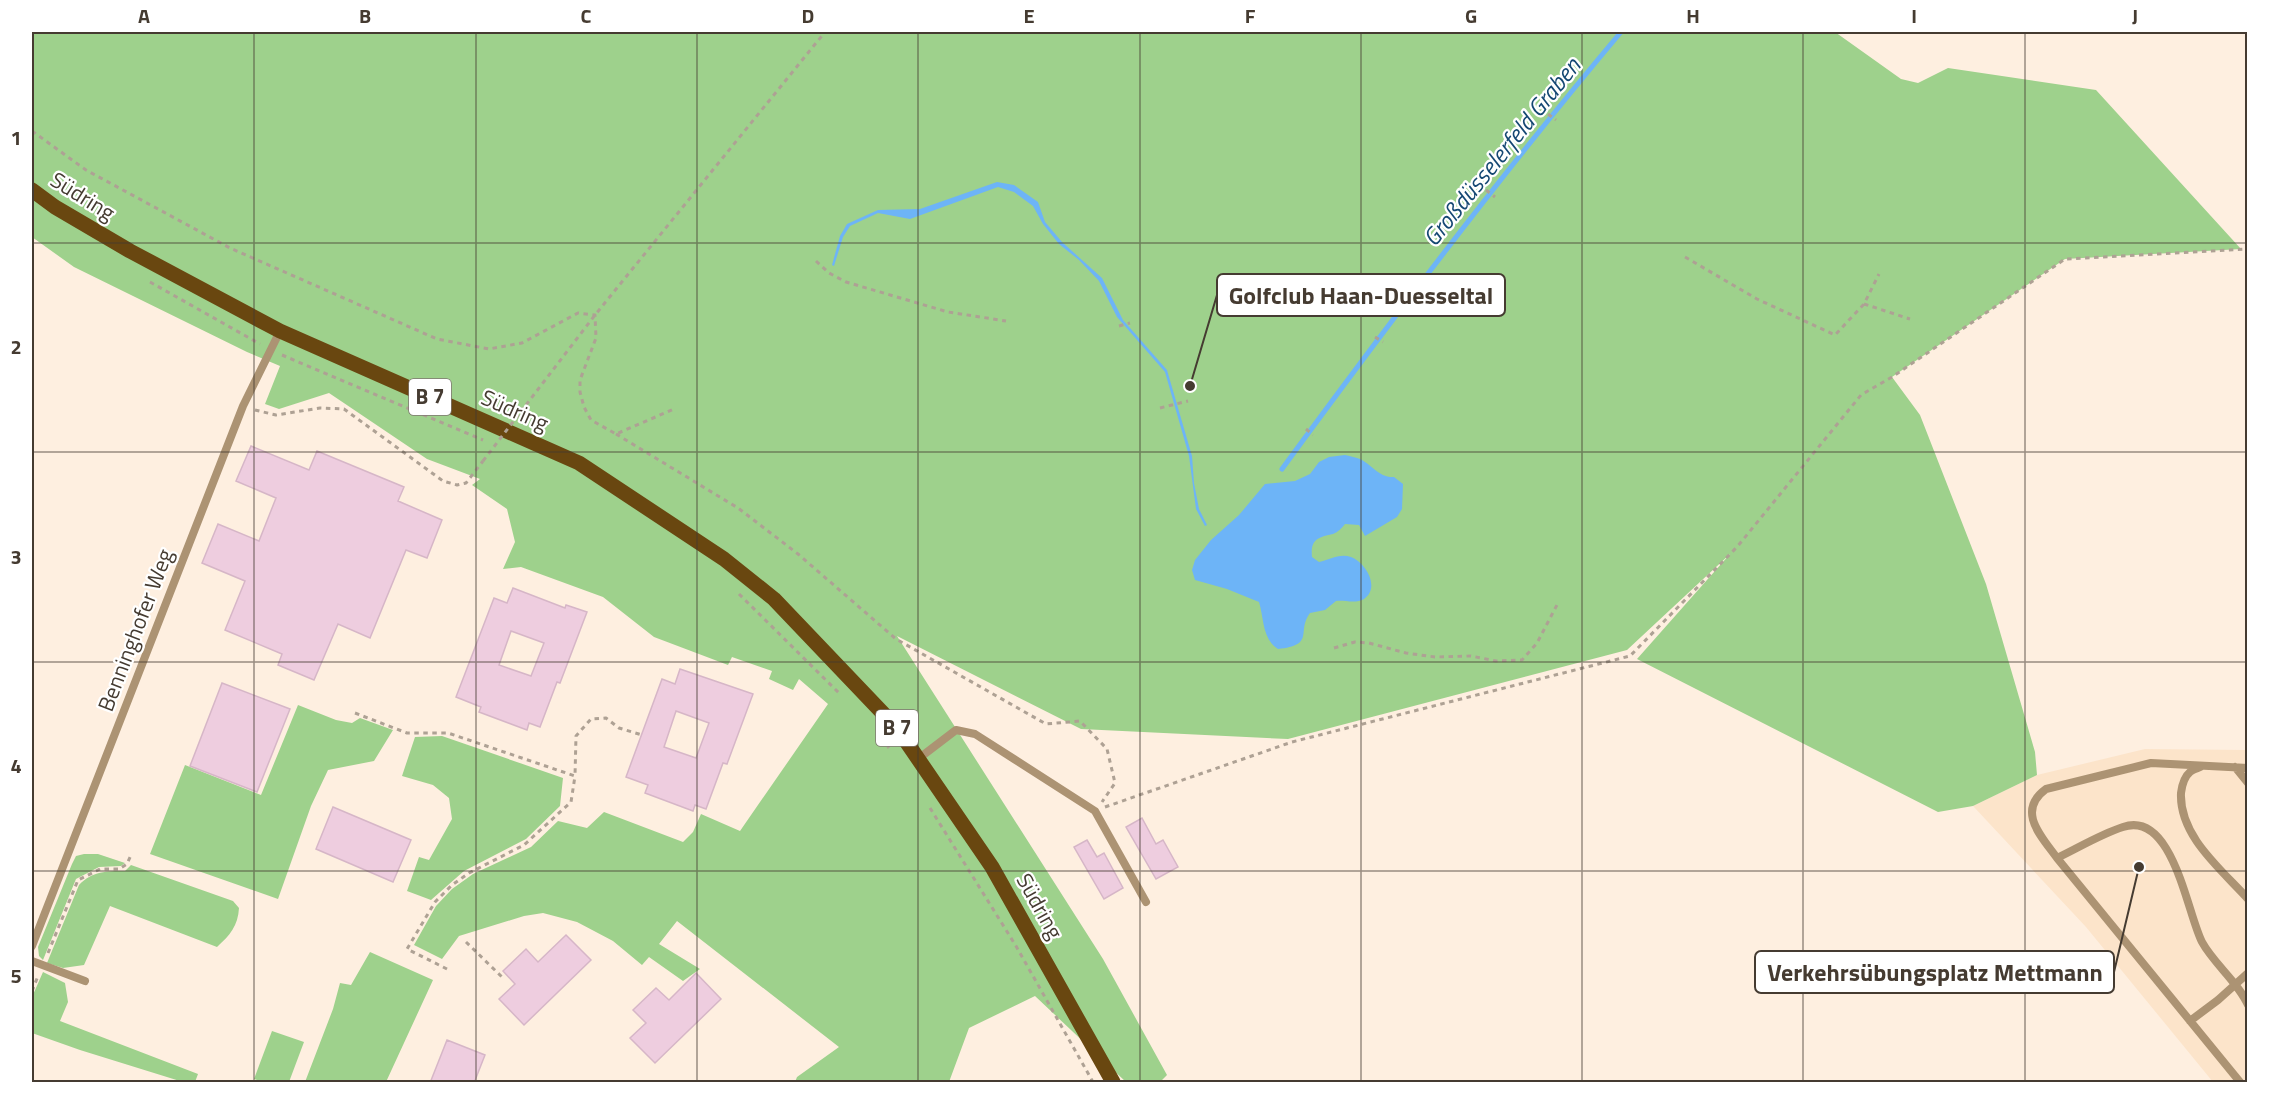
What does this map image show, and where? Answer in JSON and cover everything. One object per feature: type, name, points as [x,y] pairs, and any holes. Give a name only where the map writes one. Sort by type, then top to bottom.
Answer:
[{"type":"main road","name":"Südring","points":[[32,190],[130,251],[280,331],[579,464],[715,553],[774,599],[897,728],[992,867],[1113,1083]]},
{"type":"lane","name":"Benninghofer Weg","points":[[32,946],[243,406],[280,331]]},
{"type":"lane","points":[[918,759],[956,730],[975,734],[1095,811],[1146,902]]},
{"type":"lane","points":[[2240,1083],[2056,858],[2036,830],[2032,818],[2032,806],[2038,795],[2046,789],[2151,763],[2247,768]]},
{"type":"lane","points":[[2204,765],[2189,772],[2182,784],[2181,805],[2186,824],[2196,840],[2247,899]]},
{"type":"lane","points":[[2235,767],[2247,783]]},
{"type":"lane","points":[[2056,858],[2125,826],[2140,826],[2160,838],[2172,859],[2202,942],[2247,1005]]},
{"type":"lane","points":[[32,961],[85,981]]},
{"type":"lane","points":[[2190,1021],[2218,1000],[2247,973]]},
{"type":"path","points":[[243,406],[276,415],[320,408],[345,409],[442,481],[452,485],[466,483],[595,315],[825,32]]},
{"type":"path","points":[[1548,114],[1556,120]]},
{"type":"path","points":[[32,131],[86,170],[230,248],[437,339],[489,349],[522,343],[578,313],[595,315]]},
{"type":"path","points":[[1486,190],[1496,196]]},
{"type":"path","points":[[1095,811],[1292,742],[1630,656],[1737,547],[1860,395],[1892,377],[2065,259],[2247,249]]},
{"type":"path","points":[[1685,257],[1758,299],[1835,335],[1864,304],[1879,274]]},
{"type":"path","points":[[816,261],[829,273],[846,282],[948,312],[1006,321]]},
{"type":"path","points":[[141,276],[272,350],[496,446]]},
{"type":"path","points":[[1864,304],[1910,319]]},
{"type":"path","points":[[595,315],[596,338],[580,380],[580,393],[591,420],[738,508],[798,554],[896,639],[1046,724],[1080,721],[1107,749],[1115,783],[1095,811]]},
{"type":"path","points":[[1119,326],[1130,322]]},
{"type":"path","points":[[1375,337],[1383,342]]},
{"type":"path","points":[[1160,408],[1188,401]]},
{"type":"path","points":[[616,434],[674,409]]},
{"type":"path","points":[[1306,429],[1313,435]]},
{"type":"path","points":[[738,593],[847,700]]},
{"type":"path","points":[[1334,648],[1355,642],[1425,656],[1471,656],[1496,661],[1522,660],[1537,643],[1558,603]]},
{"type":"path","points":[[355,713],[408,733],[448,733],[575,776]]},
{"type":"path","points":[[447,969],[407,950],[435,902],[452,885],[469,873],[524,845],[571,802],[575,776],[576,736],[591,719],[606,718],[619,728],[642,735]]},
{"type":"path","points":[[872,725],[893,753]]},
{"type":"path","points":[[926,801],[1016,946],[1093,1083]]},
{"type":"path","points":[[32,990],[78,880],[100,869],[119,868],[127,864],[131,855]]},
{"type":"path","points":[[466,942],[502,977]]},
{"type":"shaded area","points":[[2145,749],[2247,750],[2247,1082],[2213,1082],[2086,927],[1973,806],[2037,775]]},
{"type":"green space","points":[[32,32],[1835,32],[1901,79],[1918,83],[1948,68],[2096,90],[2241,249],[2065,259],[1892,377],[1920,415],[1986,584],[2035,752],[2037,775],[1973,806],[1938,812],[1637,659],[1730,554],[1627,650],[1288,739],[1081,729],[897,636],[1103,959],[1167,1075],[1160,1082],[1126,1082],[1035,996],[969,1028],[949,1082],[795,1082],[797,1077],[839,1047],[677,921],[659,944],[700,969],[683,981],[649,957],[642,965],[613,941],[577,922],[543,913],[524,916],[459,936],[442,959],[414,945],[436,906],[452,889],[473,874],[531,847],[558,821],[587,828],[604,812],[683,842],[693,832],[701,814],[740,831],[828,704],[799,679],[793,690],[769,679],[772,671],[732,657],[728,665],[654,637],[603,597],[521,567],[503,569],[515,542],[507,509],[472,485],[480,479],[427,459],[329,393],[279,409],[265,404],[280,366],[74,267],[32,237]]},
{"type":"green space","points":[[298,705],[336,720],[352,723],[360,718],[393,730],[374,761],[328,770],[311,806],[278,899],[150,854],[185,765],[261,795]]},
{"type":"green space","points":[[442,736],[563,778],[560,806],[526,839],[464,871],[431,900],[407,891],[419,857],[429,860],[452,819],[449,798],[433,785],[402,776],[415,737]]},
{"type":"green space","points":[[98,854],[125,863],[121,866],[99,867],[76,879],[43,960],[39,956],[38,947],[72,864],[76,856]]},
{"type":"green space","points":[[131,865],[233,901],[239,908],[233,930],[217,947],[110,906],[84,965],[63,968],[47,963],[79,885],[95,874],[125,871]]},
{"type":"green space","points":[[370,952],[433,980],[386,1082],[305,1082],[333,1009],[340,983],[351,985]]},
{"type":"green space","points":[[43,972],[65,983],[68,1002],[60,1021],[198,1074],[195,1082],[183,1082],[32,1033],[32,997]]},
{"type":"green space","points":[[272,1031],[304,1042],[289,1082],[263,1082],[254,1079]]},
{"type":"water","points":[[997,182],[1014,185],[1038,202],[1045,222],[1062,242],[1102,278],[1123,320],[1167,370],[1192,456],[1199,509],[1207,525],[1205,526],[1196,509],[1189,456],[1165,372],[1117,317],[1099,281],[1079,260],[1059,244],[1043,224],[1033,206],[1014,192],[998,187],[910,219],[878,213],[850,226],[843,237],[834,266],[832,265],[840,236],[847,224],[878,210],[920,209]]},
{"type":"water","points":[[1345,455],[1364,461],[1380,473],[1394,477],[1403,484],[1402,509],[1397,517],[1365,536],[1359,525],[1345,524],[1337,532],[1316,540],[1312,546],[1312,557],[1319,562],[1335,557],[1351,557],[1366,569],[1371,582],[1369,594],[1364,599],[1354,602],[1336,601],[1325,610],[1310,613],[1301,641],[1290,647],[1278,649],[1266,634],[1259,602],[1227,589],[1195,580],[1192,570],[1195,560],[1211,540],[1239,515],[1265,484],[1295,481],[1310,474],[1319,462],[1329,457]]},
{"type":"building","points":[[251,446],[309,470],[317,451],[404,487],[398,501],[442,520],[427,558],[406,550],[370,638],[338,624],[314,680],[278,665],[282,654],[225,630],[245,581],[202,563],[218,524],[259,541],[276,498],[236,481]]},
{"type":"building","points":[[513,588],[565,608],[566,605],[587,612],[560,683],[557,682],[540,727],[529,723],[527,730],[479,712],[481,707],[456,697],[494,598],[507,603]],"holes":[[[511,631],[544,643],[531,676],[499,665]]]},
{"type":"building","points":[[680,669],[753,694],[727,764],[723,763],[706,809],[695,805],[693,811],[645,793],[648,785],[626,777],[662,679],[675,684]],"holes":[[[676,711],[709,723],[696,758],[664,747]]]},
{"type":"building","points":[[222,683],[290,709],[257,792],[190,766]]},
{"type":"building","points":[[333,807],[411,840],[393,882],[316,849]]},
{"type":"building","points":[[1142,818],[1156,844],[1163,840],[1178,867],[1156,879],[1126,827]]},
{"type":"building","points":[[1087,840],[1097,857],[1104,853],[1123,888],[1104,899],[1074,847]]},
{"type":"building","points":[[566,935],[591,960],[524,1025],[499,999],[515,984],[503,971],[526,949],[538,962]]},
{"type":"building","points":[[696,973],[721,999],[655,1063],[630,1038],[646,1023],[633,1010],[656,988],[669,1000]]},
{"type":"building","points":[[447,1040],[485,1055],[474,1083],[430,1083]]},
{"type":"waterway","name":"Großdüsselerfeld Graben","points":[[1282,469],[1448,247],[1621,32]]},
{"type":"place","name":"Golfclub Haan-Duesseltal","points":[[1190,386]]},
{"type":"place","name":"Verkehrsübungsplatz Mettmann","points":[[2139,867]]}]
